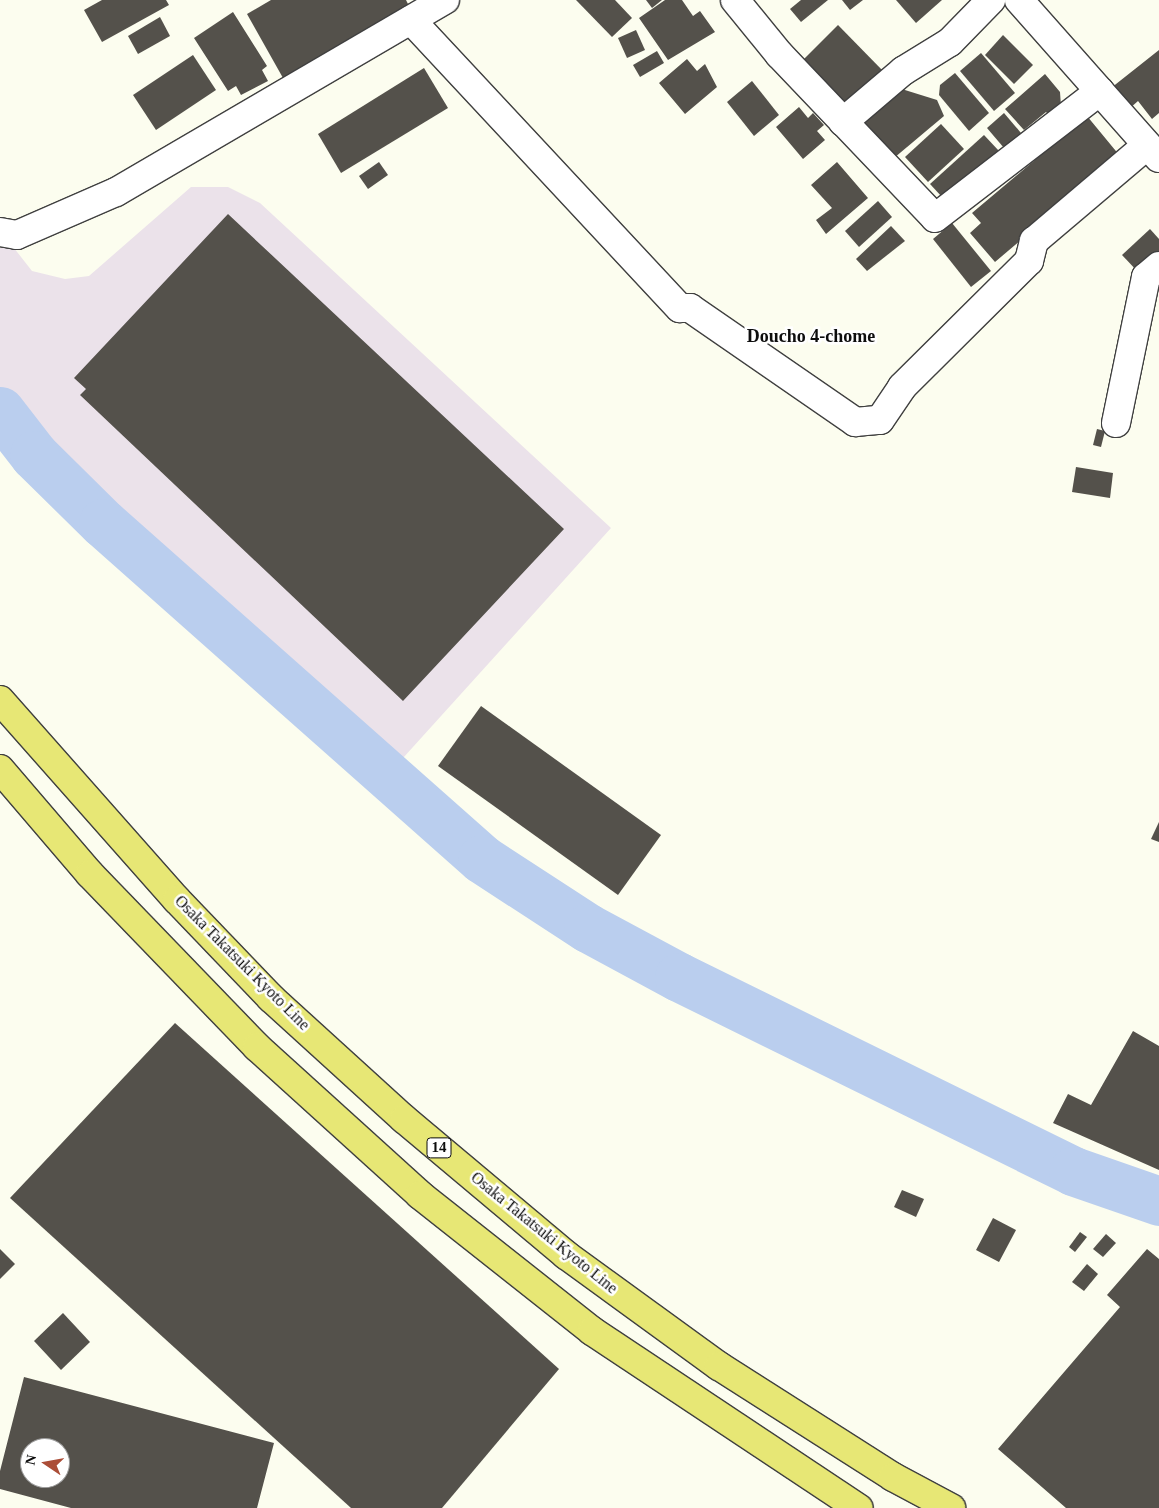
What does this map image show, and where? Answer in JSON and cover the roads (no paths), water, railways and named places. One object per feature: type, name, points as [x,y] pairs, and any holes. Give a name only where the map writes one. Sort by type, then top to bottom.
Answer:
[{"type":"main road","name":"Osaka Takatsuki Kyoto Line","points":[[0,700],[204,928],[271,998],[404,1119],[566,1255],[719,1366],[893,1477],[951,1508]]},
{"type":"main road","points":[[0,769],[90,874],[257,1047],[420,1195],[592,1331],[858,1508]]},
{"type":"street","points":[[0,232],[17,235],[116,192],[445,0]]},
{"type":"street","points":[[735,0],[843,122],[935,218],[1100,91]]},
{"type":"street","points":[[843,122],[903,71],[950,42],[991,0]]},
{"type":"street","points":[[412,20],[680,308],[690,308],[855,422],[880,420],[902,386],[1029,261],[1034,241],[1153,152],[1019,0]]},
{"type":"street","points":[[1116,423],[1146,277],[1159,266]]},
{"type":"waterway","points":[[0,411],[34,455],[103,523],[482,859],[588,928],[679,977],[1073,1171],[1159,1201]]},
{"type":"waterway","points":[[0,441],[14,460],[126,567],[470,869],[569,939],[1067,1187],[1159,1220]]},
{"type":"district","name":"Doucho 4-chome","points":[[811,336]]}]
